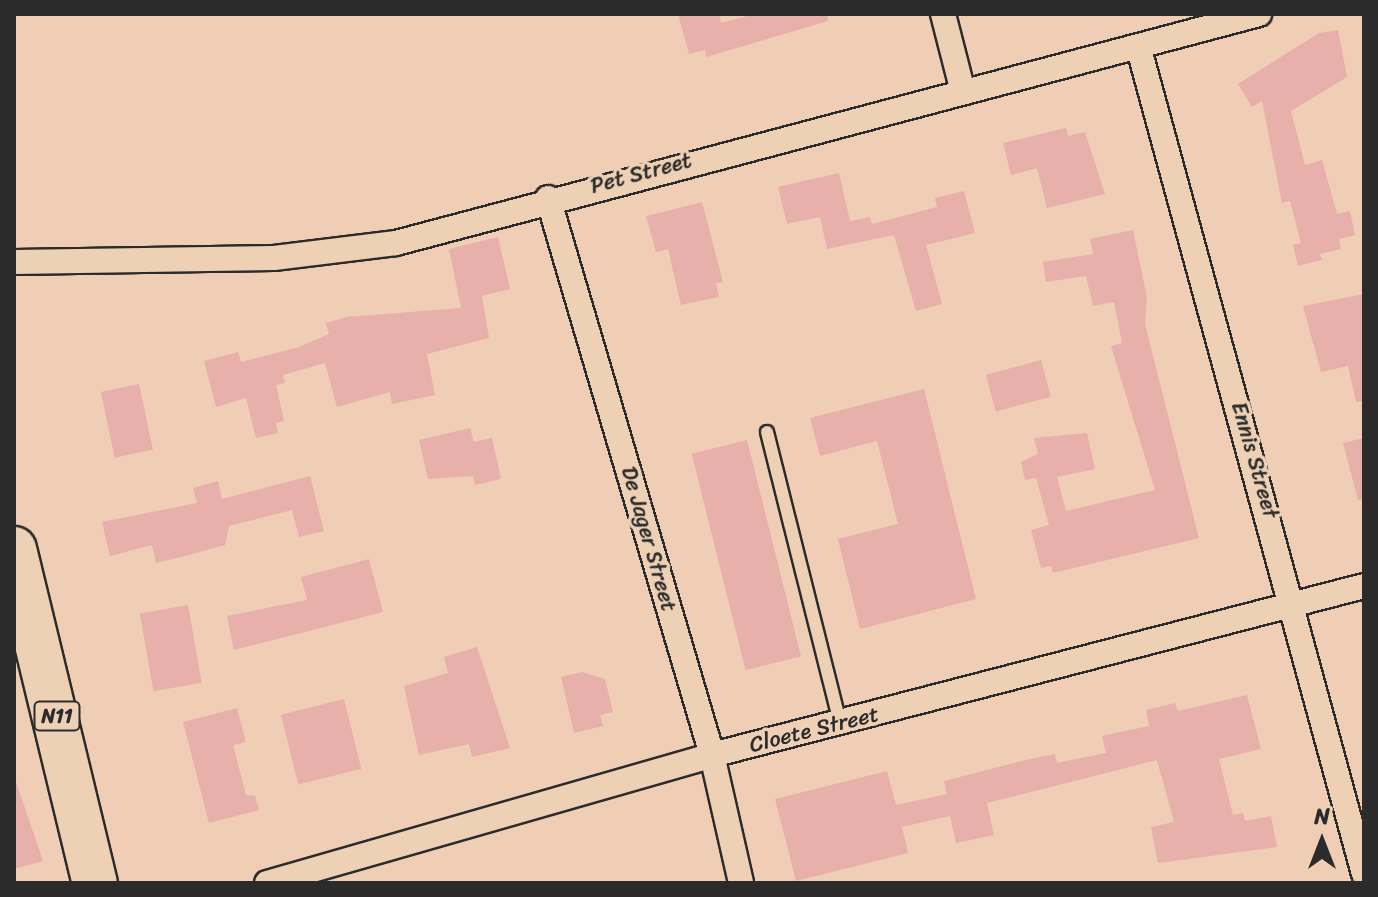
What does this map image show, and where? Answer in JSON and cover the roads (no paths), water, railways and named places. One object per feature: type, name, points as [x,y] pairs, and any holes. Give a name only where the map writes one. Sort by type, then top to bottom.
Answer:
[{"type":"highway","name":"N11","points":[[14,549],[36,658],[95,883]]},
{"type":"street","points":[[943,14],[962,88]]},
{"type":"street","name":"Pet Street","points":[[14,262],[346,252],[962,88],[1139,49],[1259,14]]},
{"type":"street","name":"Ennis Street","points":[[1139,49],[1295,604],[1364,874]]},
{"type":"street","name":"De Jager Street","points":[[548,198],[712,755],[741,883]]},
{"type":"street","name":"Cloete Street","points":[[267,883],[712,755],[1364,586]]},
{"type":"lane","points":[[767,432],[840,723]]}]
